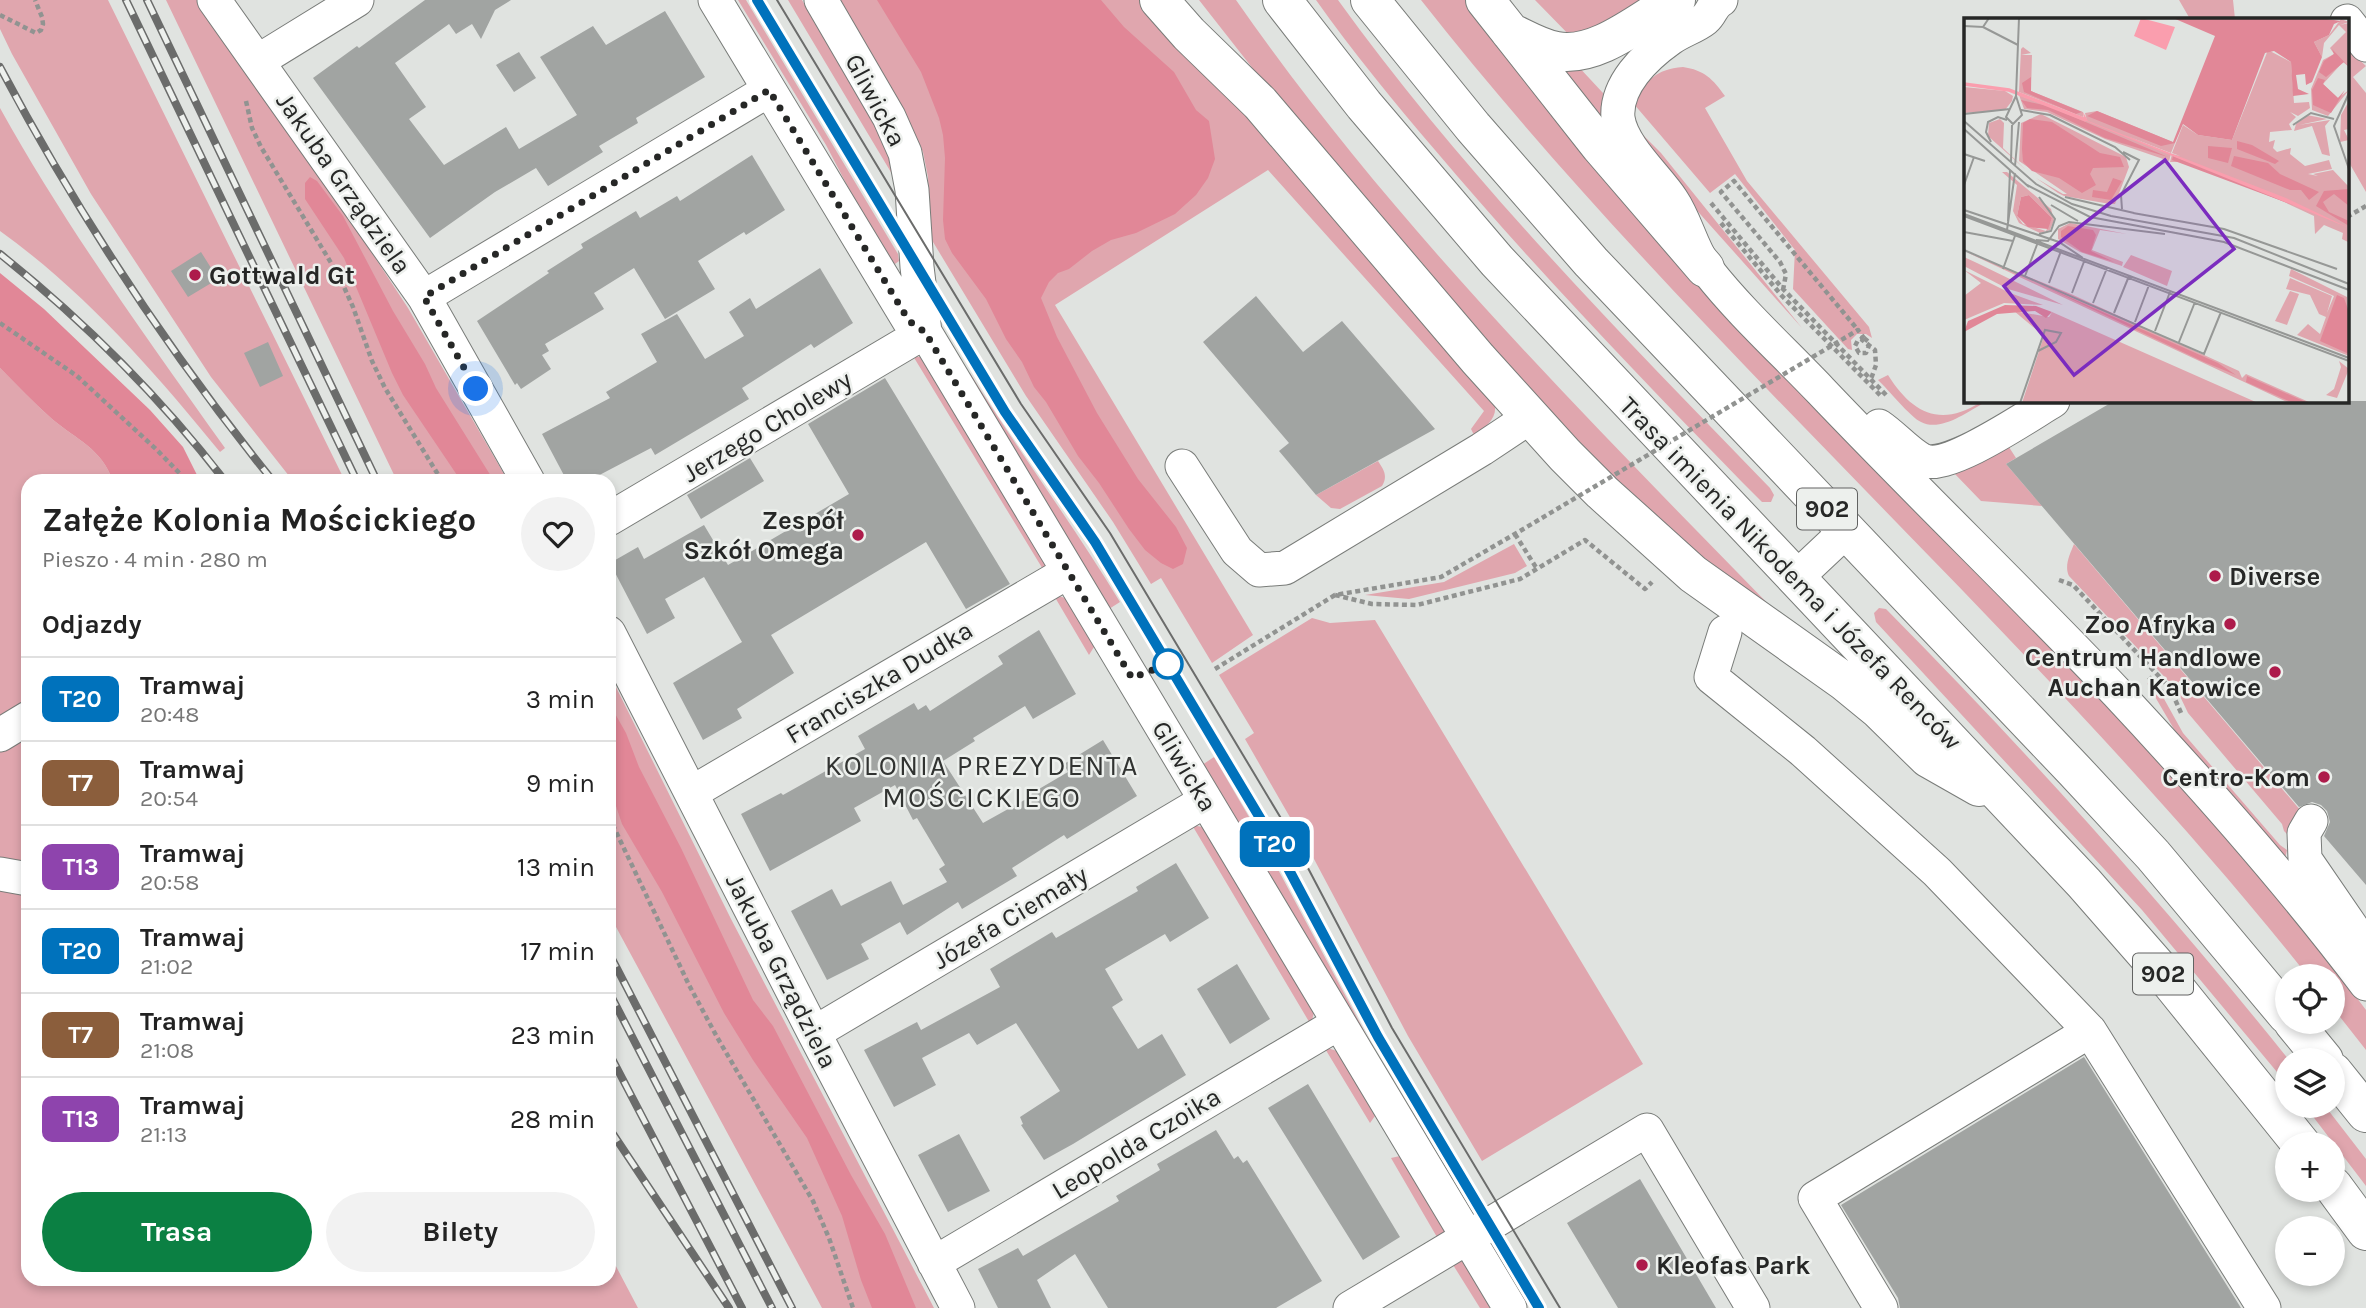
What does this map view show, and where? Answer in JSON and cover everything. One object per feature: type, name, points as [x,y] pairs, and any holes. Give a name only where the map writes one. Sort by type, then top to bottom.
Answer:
[{"type":"main road","points":[[1159,0],[1189,34],[1257,100],[1530,416],[1602,492],[1693,574],[1845,682],[1878,709],[1928,758],[2017,810]]},
{"type":"main road","points":[[1188,0],[1257,100]]},
{"type":"main road","name":"Trasa imienia Nikodema i Józefa Renców","points":[[1282,0],[1364,105],[1497,261],[2017,810],[2168,979],[2291,1132]]},
{"type":"main road","name":"902","points":[[1370,0],[1473,127],[1591,262],[2015,706],[2153,855],[2275,1001]]},
{"type":"main road","points":[[1485,0],[1614,162],[1705,268]]},
{"type":"main road","points":[[1507,30],[1547,48],[1575,52],[1599,46],[1701,6]]},
{"type":"main road","points":[[2303,1034],[2314,1048]]},
{"type":"main road","points":[[2345,1087],[2366,1113]]},
{"type":"main road","points":[[2345,1202],[2366,1231]]},
{"type":"street","name":"Jakuba Grządziela","points":[[214,0],[424,297],[524,474]]},
{"type":"street","points":[[258,61],[357,0]]},
{"type":"street","name":"Gliwicka","points":[[716,0],[909,321],[925,332]]},
{"type":"street","name":"Gliwicka","points":[[821,0],[889,117],[905,152],[912,190],[925,332],[1510,1308]]},
{"type":"street","points":[[2335,0],[2345,18]]},
{"type":"street","points":[[1701,6],[1635,71],[1624,89],[1618,118],[1631,147],[1674,202],[1705,268],[1838,409],[2116,692],[2273,869],[2366,984]]},
{"type":"street","points":[[2348,22],[2366,45]]},
{"type":"street","points":[[424,297],[769,90]]},
{"type":"street","name":"Jerzego Cholewy","points":[[616,515],[925,332]]},
{"type":"street","points":[[1838,409],[1881,427],[1924,461],[1940,461],[1962,454],[2051,402]]},
{"type":"street","points":[[1182,466],[1237,551],[1259,570],[1285,568],[1482,449],[1530,416]]},
{"type":"street","points":[[1796,578],[1847,530]]},
{"type":"street","name":"Franciszka Dudka","points":[[691,793],[1068,572]]},
{"type":"street","points":[[1726,632],[1710,677],[1803,751],[1937,872],[2090,1031],[2264,1308]]},
{"type":"street","name":"Jakuba Grządziela","points":[[616,648],[958,1308]]},
{"type":"street","points":[[0,735],[21,722]]},
{"type":"street","name":"Józefa Ciemały","points":[[814,1033],[1205,801]]},
{"type":"street","points":[[2311,821],[2304,833],[2305,859],[2366,948]]},
{"type":"street","points":[[0,874],[21,878]]},
{"type":"street","name":"Leopolda Czoika","points":[[934,1263],[1339,1023]]},
{"type":"street","points":[[1881,1308],[1815,1198],[2090,1031]]},
{"type":"street","points":[[1350,1308],[1647,1130],[1753,1308]]},
{"type":"path","points":[[0,15],[36,33],[41,30],[43,24],[34,0]]},
{"type":"path","points":[[258,61],[243,77],[244,92],[257,138],[274,171],[339,276],[385,388],[438,474]]},
{"type":"path","points":[[1782,296],[1786,274],[1780,262],[1721,192],[1734,181],[1870,343],[1869,349],[1859,353],[1855,346],[1861,339],[1875,350],[1876,365],[1871,379]]},
{"type":"path","points":[[1703,193],[1783,289],[1896,405]]},
{"type":"path","points":[[1703,201],[1782,296],[1886,401]]},
{"type":"path","points":[[2348,216],[2366,206]]},
{"type":"path","points":[[0,323],[77,376],[180,474]]},
{"type":"path","points":[[1215,669],[1335,595],[1441,577],[1858,330]]},
{"type":"path","points":[[1575,496],[1584,506]]},
{"type":"path","points":[[1517,533],[1537,569]]},
{"type":"path","points":[[1335,595],[1372,604],[1417,605],[1520,579],[1585,541],[1645,589],[1653,582],[1644,572]]},
{"type":"path","points":[[2059,580],[2073,585],[2170,688],[2184,718]]},
{"type":"path","points":[[616,832],[700,1006],[813,1201],[853,1308]]},
{"type":"shaded area","points":[[0,0],[108,0],[342,474],[287,474],[211,377],[91,194],[0,29]]},
{"type":"shaded area","points":[[166,0],[202,0],[256,76],[408,308],[504,474],[394,474]]},
{"type":"shaded area","points":[[738,0],[746,0],[898,254],[899,261],[895,264],[891,262],[860,210],[826,145]]},
{"type":"shaded area","points":[[788,0],[802,0],[879,131],[887,149],[892,174]]},
{"type":"shaded area","points":[[839,0],[1144,0],[1203,63],[1495,405],[1492,419],[1474,435],[1471,429],[1484,411],[1268,170],[1055,305],[1253,635],[1212,663],[1161,578],[1151,584],[1113,522],[1026,396],[930,237],[928,177],[923,152],[911,125]]},
{"type":"shaded area","points":[[877,0],[1101,0],[1124,27],[1174,72],[1196,110],[1209,121],[1215,159],[1208,178],[1196,195],[1175,214],[1136,233],[1111,240],[1069,269],[1058,273],[1049,282],[1041,298],[1057,337],[1097,413],[1138,479],[1176,527],[1187,548],[1183,564],[1173,569],[1161,563],[1145,550],[1129,529],[1034,387],[986,299],[952,253],[945,239],[943,220],[945,158],[939,118],[921,72]]},
{"type":"shaded area","points":[[1199,0],[1236,0],[1359,162],[1425,240],[1562,391],[1775,611],[1712,573],[1543,409],[1272,93]]},
{"type":"shaded area","points":[[1316,0],[1338,0],[1438,129],[1491,191],[1600,311],[1770,488],[1774,495],[1771,502],[1762,502],[1742,482],[1547,277],[1404,114]]},
{"type":"shaded area","points":[[1421,0],[1465,0],[1523,75],[2019,614],[2174,777],[2245,858],[2331,964],[2298,964],[2202,849],[2092,727],[1749,370],[1636,250],[1526,127]]},
{"type":"shaded area","points":[[1535,0],[1662,0],[1577,43]]},
{"type":"shaded area","points":[[2179,0],[2233,0],[2235,18],[2189,18]]},
{"type":"shaded area","points":[[2348,49],[2366,66],[2353,77],[2366,93],[2366,192],[2348,161]]},
{"type":"shaded area","points":[[1560,64],[1576,64],[1603,93],[1601,117]]},
{"type":"shaded area","points":[[1683,67],[1697,70],[1707,76],[1725,96],[1705,108],[1747,181],[1869,327],[1872,338],[1866,334],[1857,334],[1851,340],[1852,350],[1848,349],[1793,289],[1795,250],[1735,174],[1710,193],[1633,103],[1643,88],[1659,73]]},
{"type":"shaded area","points":[[0,108],[79,239],[225,448],[220,452],[170,392],[90,306],[0,231]]},
{"type":"shaded area","points":[[1633,125],[1661,153],[1802,328],[1667,177]]},
{"type":"shaded area","points":[[310,177],[317,181],[343,216],[436,388],[490,474],[456,474],[403,395],[344,258],[305,199],[305,183]]},
{"type":"shaded area","points":[[0,273],[44,309],[150,410],[183,447],[196,474],[110,474],[95,452],[52,419],[0,368]]},
{"type":"shaded area","points":[[913,356],[920,357],[1047,567],[1044,571]]},
{"type":"shaded area","points":[[0,368],[52,419],[95,452],[110,474],[21,474],[21,1286],[616,1286],[616,1266],[638,1308],[0,1308]]},
{"type":"shaded area","points":[[970,373],[1120,602],[1109,609],[971,380]]},
{"type":"shaded area","points":[[1888,375],[1907,399],[1928,412],[1953,414],[1981,402],[1982,404],[1944,423],[1936,425],[1921,422],[1878,380]]},
{"type":"shaded area","points":[[2007,444],[2016,458],[2006,464],[2042,506],[1981,501],[1954,473]]},
{"type":"shaded area","points":[[1378,461],[1385,479],[1382,486],[1340,509],[1331,508],[1316,495]]},
{"type":"shaded area","points":[[1514,544],[1527,566],[1515,573],[1409,599],[1365,595],[1444,582]]},
{"type":"shaded area","points":[[2074,544],[2301,811],[2288,835],[2282,824],[2188,713],[2177,690],[2069,576],[2067,564]]},
{"type":"shaded area","points":[[1053,594],[1065,598],[1094,647],[1089,655]]},
{"type":"shaded area","points":[[1879,608],[1886,609],[2094,829],[2279,1048],[2275,1048],[2275,1070],[2142,910],[1876,622],[1874,613]]},
{"type":"shaded area","points":[[1312,618],[1330,623],[1375,620],[1643,1064],[1482,1161],[1408,1036],[1314,859],[1245,739],[1254,733],[1219,675]]},
{"type":"shaded area","points":[[2147,683],[2163,697],[2183,733],[2287,850],[2285,859],[2178,736]]},
{"type":"shaded area","points":[[616,687],[731,919],[934,1308],[822,1308],[616,927]]},
{"type":"shaded area","points":[[616,715],[753,1000],[773,1026],[885,1234],[916,1308],[872,1308],[842,1216],[807,1138],[724,1013],[662,892],[622,824],[616,806]]},
{"type":"shaded area","points":[[1214,757],[1259,834],[1375,1051],[1202,765]]},
{"type":"shaded area","points":[[1192,825],[1202,827],[1314,1012],[1311,1025]]},
{"type":"shaded area","points":[[2345,982],[2366,1010],[2366,1050],[2345,1023]]},
{"type":"shaded area","points":[[1324,1047],[1337,1051],[1375,1116],[1370,1123]]},
{"type":"shaded area","points":[[2314,1118],[2334,1118],[2366,1159],[2366,1186],[2345,1158],[2345,1132],[2325,1132]]},
{"type":"shaded area","points":[[1400,1156],[1445,1232],[1441,1244],[1391,1158]]},
{"type":"shaded area","points":[[1450,1260],[1463,1261],[1491,1308],[1480,1308]]},
{"type":"building","points":[[425,0],[511,0],[495,10],[481,39],[472,24],[456,34],[449,24],[395,63],[426,107],[409,119],[444,165],[506,127],[519,149],[577,115],[540,57],[593,26],[606,45],[665,11],[705,77],[636,118],[638,123],[599,146],[603,152],[548,186],[536,168],[495,192],[430,238],[313,78]]},
{"type":"building","points":[[519,52],[536,78],[514,92],[496,65]]},
{"type":"building","points":[[752,155],[785,210],[698,261],[715,289],[665,319],[634,268],[594,293],[604,309],[545,344],[549,351],[542,355],[551,369],[521,389],[517,383],[515,385],[477,321],[583,248],[581,244],[636,211],[640,218],[677,196],[680,201]]},
{"type":"building","name":"Gottwald Gt","points":[[201,252],[218,279],[188,297],[171,271]]},
{"type":"building","points":[[820,268],[853,323],[814,348],[811,344],[742,388],[749,399],[655,455],[651,448],[601,474],[563,474],[542,434],[610,398],[606,392],[657,362],[641,334],[677,314],[705,359],[744,336],[729,312],[750,298],[756,309]]},
{"type":"building","points":[[1256,296],[1303,352],[1342,321],[1435,429],[1316,495],[1279,451],[1289,443],[1203,342]]},
{"type":"building","points":[[268,342],[283,376],[260,387],[244,353]]},
{"type":"building","points":[[885,378],[1010,584],[966,609],[926,542],[771,635],[794,673],[737,709],[742,718],[703,740],[673,683],[742,642],[704,577],[665,599],[675,618],[647,634],[616,575],[616,560],[638,547],[644,559],[704,525],[728,565],[849,494],[808,424]]},
{"type":"building","name":"Centrum Handlowe Auchan Katowice","points":[[2366,401],[2366,885],[2324,836],[2330,822],[2327,811],[2312,802],[2299,807],[2006,464],[2112,402]]},
{"type":"building","points":[[750,458],[764,481],[701,519],[687,495]]},
{"type":"building","points":[[1039,630],[1076,694],[1033,719],[1025,706],[973,738],[975,741],[943,761],[983,823],[1068,772],[1064,764],[1103,740],[1137,796],[1067,839],[1064,835],[1012,868],[1017,876],[962,909],[958,902],[907,935],[900,922],[861,944],[869,959],[827,980],[791,911],[832,889],[841,906],[891,881],[903,905],[947,882],[939,869],[945,865],[917,818],[913,820],[895,785],[854,808],[861,821],[770,871],[741,814],[781,793],[783,795],[865,749],[858,736],[914,703],[918,710],[926,705],[930,711],[1003,664],[998,656]]},
{"type":"building","points":[[1176,863],[1209,918],[1170,942],[1165,934],[1105,969],[1123,1000],[1112,1007],[1138,1049],[1162,1034],[1186,1075],[1044,1160],[1021,1125],[1023,1124],[1020,1117],[1060,1091],[1016,1023],[977,1045],[969,1033],[922,1058],[936,1085],[894,1107],[864,1050],[917,1022],[921,1030],[1000,987],[990,969],[1052,932],[1056,938],[1138,891],[1136,887]]},
{"type":"building","points":[[1237,964],[1270,1019],[1230,1044],[1197,989]]},
{"type":"building","points":[[2084,1057],[2241,1308],[1900,1308],[1898,1298],[1841,1205]]},
{"type":"building","points":[[1308,1084],[1400,1237],[1363,1260],[1268,1108]]},
{"type":"building","points":[[1216,1130],[1234,1159],[1238,1156],[1243,1163],[1247,1160],[1322,1281],[1276,1308],[1108,1308],[1075,1254],[1037,1280],[1051,1308],[998,1308],[978,1269],[1018,1248],[1023,1256],[1119,1201],[1116,1196],[1160,1170],[1157,1164]]},
{"type":"building","points":[[959,1134],[990,1191],[948,1212],[918,1155]]},
{"type":"building","name":"Kleofas Park","points":[[1640,1179],[1716,1308],[1618,1308],[1567,1223]]},
{"type":"tram line","points":[[757,0],[1005,412],[1095,542],[1216,744],[1272,838],[1378,1037],[1539,1308]]},
{"type":"tram line","name":"T20","points":[[757,0],[1005,412],[1095,542],[1272,838],[1378,1037],[1539,1308]]},
{"type":"tram line","points":[[777,0],[1021,404],[1110,533],[1288,830],[1392,1028],[1560,1308]]},
{"type":"railway","points":[[126,0],[354,474]]},
{"type":"railway","points":[[147,0],[374,474]]},
{"type":"railway","points":[[0,67],[61,175],[126,280],[197,382],[268,474]]},
{"type":"railway","points":[[0,254],[120,361],[219,474]]},
{"type":"railway","points":[[616,967],[792,1308]]},
{"type":"railway","points":[[616,1006],[772,1308]]},
{"type":"railway","points":[[616,1066],[742,1308]]},
{"type":"railway","points":[[616,1138],[729,1308]]},
{"type":"place","name":"Gottwald Gt","points":[[195,275]]},
{"type":"place","name":"Zespół Szkół Omega","points":[[858,535]]},
{"type":"place","name":"Diverse","points":[[2215,576]]},
{"type":"place","name":"Zoo Afryka","points":[[2230,624]]},
{"type":"place","name":"Centrum Handlowe Auchan Katowice","points":[[2275,672]]},
{"type":"place","name":"Centro-Kom","points":[[2324,777]]},
{"type":"place","name":"Kleofas Park","points":[[1642,1265]]},
{"type":"district","name":"KOLONIA PREZYDENTA MOŚCICKIEGO","points":[[982,781]]},
{"type":"route","points":[[476,389],[424,297],[769,90],[909,321],[925,332],[1132,678],[1168,664]]}]
